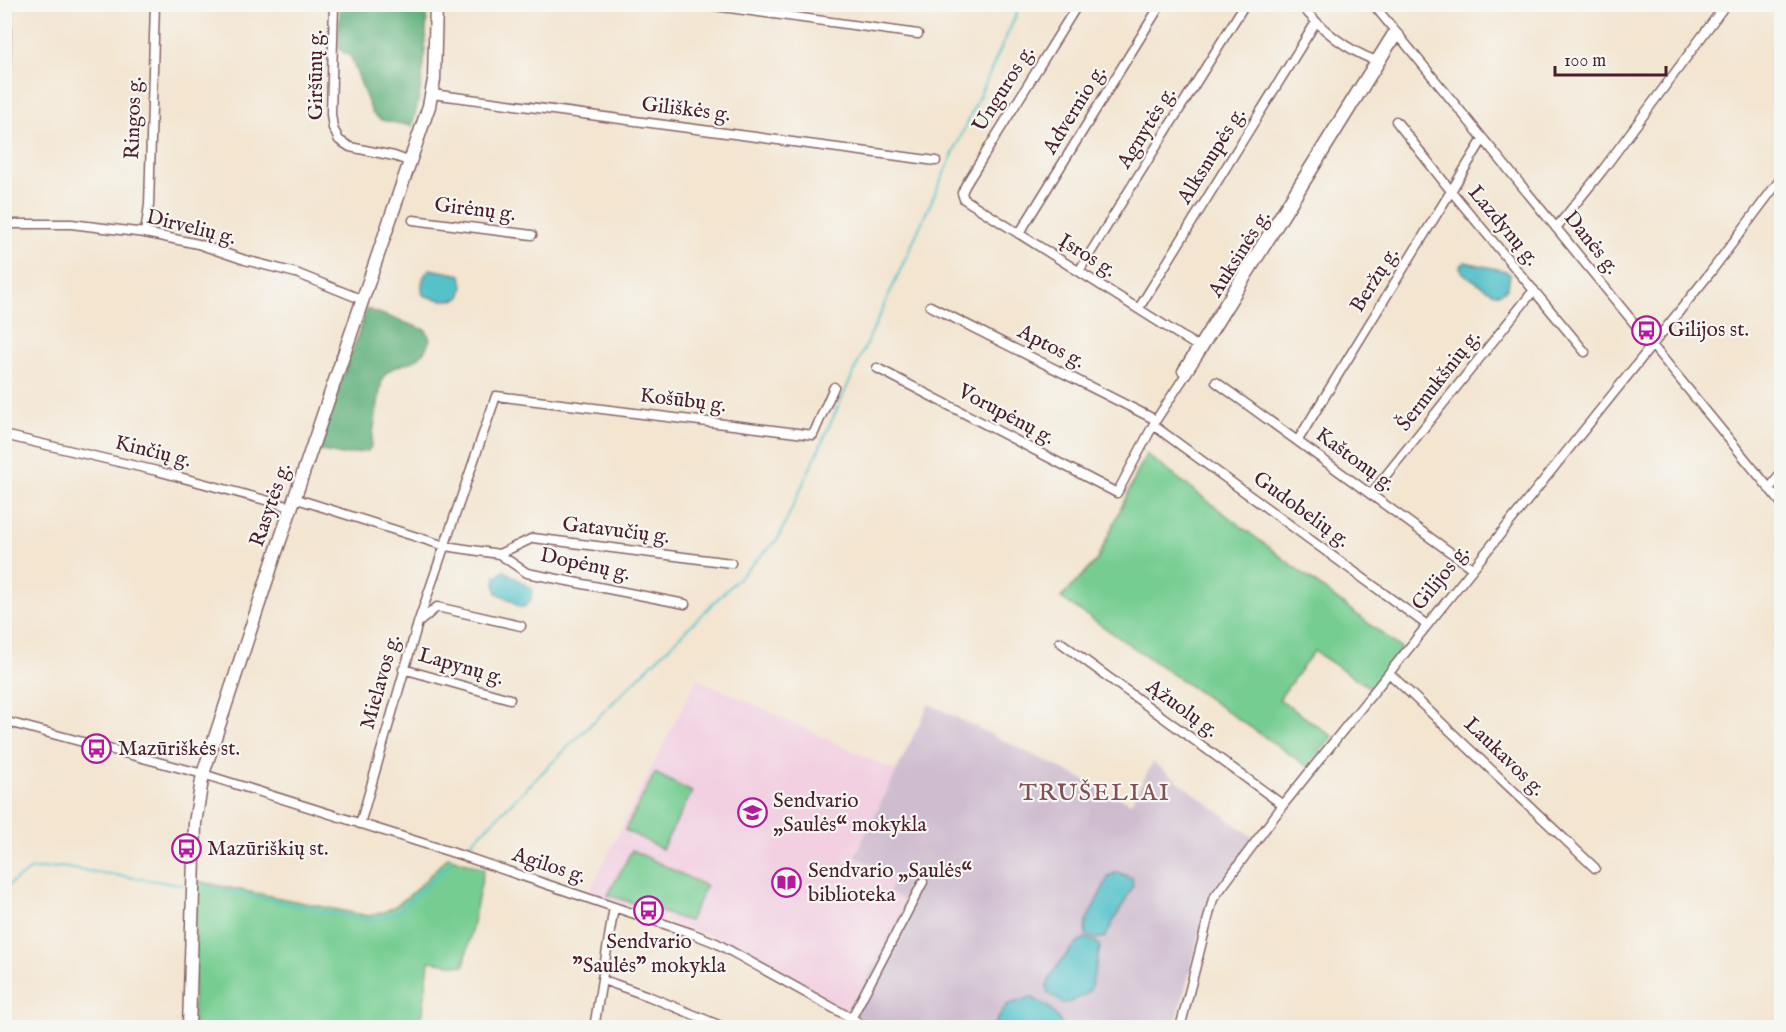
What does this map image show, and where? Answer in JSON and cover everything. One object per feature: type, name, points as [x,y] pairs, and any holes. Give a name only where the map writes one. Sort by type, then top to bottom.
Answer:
[{"type":"main road","name":"Rasytės g.","points":[[189,1028],[195,822],[203,774],[293,502],[411,162],[432,94],[436,4]]},
{"type":"street","points":[[4,147],[7,4]]},
{"type":"street","name":"Ringos g.","points":[[145,233],[149,205],[155,4]]},
{"type":"street","name":"Giršūnų g.","points":[[334,4],[331,114],[333,128],[339,140],[350,147],[411,162]]},
{"type":"street","points":[[700,4],[918,34]]},
{"type":"street","name":"Unguros g.","points":[[962,193],[1077,4]]},
{"type":"street","name":"Advernio g.","points":[[1019,234],[1161,4]]},
{"type":"street","name":"Agnytės g.","points":[[1079,271],[1245,4]]},
{"type":"street","points":[[1300,4],[1316,22],[1361,55],[1374,60]]},
{"type":"street","name":"Danės g.","points":[[1373,4],[1782,504]]},
{"type":"street","points":[[1556,228],[1602,171],[1726,4]]},
{"type":"street","name":"Alksnupės g.","points":[[1139,308],[1316,22]]},
{"type":"street","points":[[1180,374],[1374,60],[1397,33]]},
{"type":"street","name":"Auksinės g.","points":[[1117,494],[1155,423],[1397,33]]},
{"type":"street","name":"Giliškės g.","points":[[432,94],[936,160]]},
{"type":"street","name":"Lazdynų g.","points":[[1396,121],[1451,191],[1585,351]]},
{"type":"street","name":"Beržų g.","points":[[1298,440],[1483,139]]},
{"type":"street","name":"Gilijos g.","points":[[1180,1028],[1213,899],[1283,805],[1652,346],[1782,177]]},
{"type":"street","name":"Įsros g.","points":[[962,193],[968,203],[1197,346]]},
{"type":"street","name":"Girėnų g.","points":[[413,220],[532,235]]},
{"type":"street","name":"Dirvelių g.","points":[[4,224],[71,224],[145,233],[198,244],[245,260],[296,273],[363,300]]},
{"type":"street","name":"Šermukšnių g.","points":[[1371,494],[1534,290]]},
{"type":"street","name":"Aptos g.","points":[[930,306],[1155,423]]},
{"type":"street","name":"Vorupėnų g.","points":[[877,368],[1117,494]]},
{"type":"street","name":"Kaštonų g.","points":[[1216,382],[1472,568]]},
{"type":"street","name":"Košūbų g.","points":[[446,546],[496,396],[813,435],[834,387]]},
{"type":"street","name":"Gudobelių g.","points":[[1155,423],[1427,625]]},
{"type":"street","name":"Kinčių g.","points":[[4,435],[293,502],[446,546]]},
{"type":"street","points":[[1769,489],[1782,472]]},
{"type":"street","name":"Gatavučių g.","points":[[499,554],[532,538],[732,563]]},
{"type":"street","points":[[418,623],[446,546]]},
{"type":"street","name":"Dopėnų g.","points":[[446,546],[499,554],[527,573],[685,604]]},
{"type":"street","name":"Mielavos g.","points":[[360,824],[418,623],[437,607],[521,627]]},
{"type":"street","name":"Ąžuolų g.","points":[[1060,642],[1283,805]]},
{"type":"street","name":"Lapynų g.","points":[[403,669],[510,699]]},
{"type":"street","name":"Laukavos g.","points":[[1389,673],[1595,868]]},
{"type":"street","name":"Agilos g.","points":[[4,721],[203,774],[614,907],[716,944],[868,1028]]},
{"type":"street","points":[[851,1019],[923,882]]},
{"type":"street","points":[[594,1028],[614,907]]},
{"type":"street","points":[[603,980],[726,1028]]},
{"type":"shaded area","name":"Sendvario „Saulės“ mokykla","points":[[697,678],[896,771],[855,856],[896,876],[907,902],[855,1002],[844,1010],[764,964],[711,937],[588,894]]},
{"type":"shaded area","points":[[929,704],[1131,803],[1153,762],[1255,839],[1213,892],[1208,902],[1175,1027],[880,1027],[844,1010],[855,1002],[907,902],[889,892],[896,876],[855,856]]},
{"type":"green space","points":[[340,5],[427,5],[424,66],[412,126],[381,120],[372,113],[351,57],[339,49]]},
{"type":"green space","points":[[367,309],[426,330],[430,339],[419,357],[393,368],[382,379],[371,446],[368,451],[342,455],[317,450]]},
{"type":"green space","points":[[1146,454],[1402,649],[1372,689],[1314,651],[1279,699],[1333,737],[1307,766],[1061,598],[1097,560]]},
{"type":"green space","points":[[655,773],[692,792],[662,849],[625,830]]},
{"type":"green space","points":[[632,850],[706,886],[689,921],[608,895]]},
{"type":"green space","points":[[448,857],[484,869],[464,966],[429,961],[421,1027],[193,1028],[196,881],[368,916],[380,913],[402,901]]},
{"type":"water","points":[[1465,262],[1506,271],[1510,275],[1508,287],[1501,293],[1490,291],[1463,273],[1460,267]]},
{"type":"water","points":[[430,269],[461,275],[463,287],[460,298],[442,300],[423,295],[423,280]]},
{"type":"water","points":[[505,571],[532,589],[531,600],[524,607],[519,607],[513,601],[497,593],[496,576]]},
{"type":"water","points":[[1117,872],[1132,878],[1133,886],[1105,937],[1096,939],[1087,936],[1086,922],[1109,876]]},
{"type":"water","points":[[1085,938],[1098,943],[1100,947],[1091,988],[1086,994],[1071,1002],[1063,1003],[1048,993],[1047,987],[1054,971],[1066,955]]},
{"type":"water","points":[[1031,997],[1050,1008],[1064,1027],[969,1027],[994,1025],[1007,1005]]},
{"type":"waterway","points":[[464,850],[778,539],[1021,4]]},
{"type":"waterway","points":[[206,887],[365,920],[378,919],[399,911],[452,862]]},
{"type":"waterway","points":[[4,888],[30,870],[61,867],[183,885]]},
{"type":"place","name":"Gilijos st.","points":[[1647,330]]},
{"type":"place","name":"Mazūriškės st.","points":[[97,749]]},
{"type":"place","name":"Sendvario „Saulės“ mokykla","points":[[752,813]]},
{"type":"place","name":"Mazūriškių st.","points":[[186,849]]},
{"type":"place","name":"Sendvario „Saulės“ biblioteka","points":[[787,883]]},
{"type":"place","name":"Sendvario \"Saulės\" mokykla","points":[[649,911]]},
{"type":"district","name":"TRUŠELIAI","points":[[1095,793]]}]
